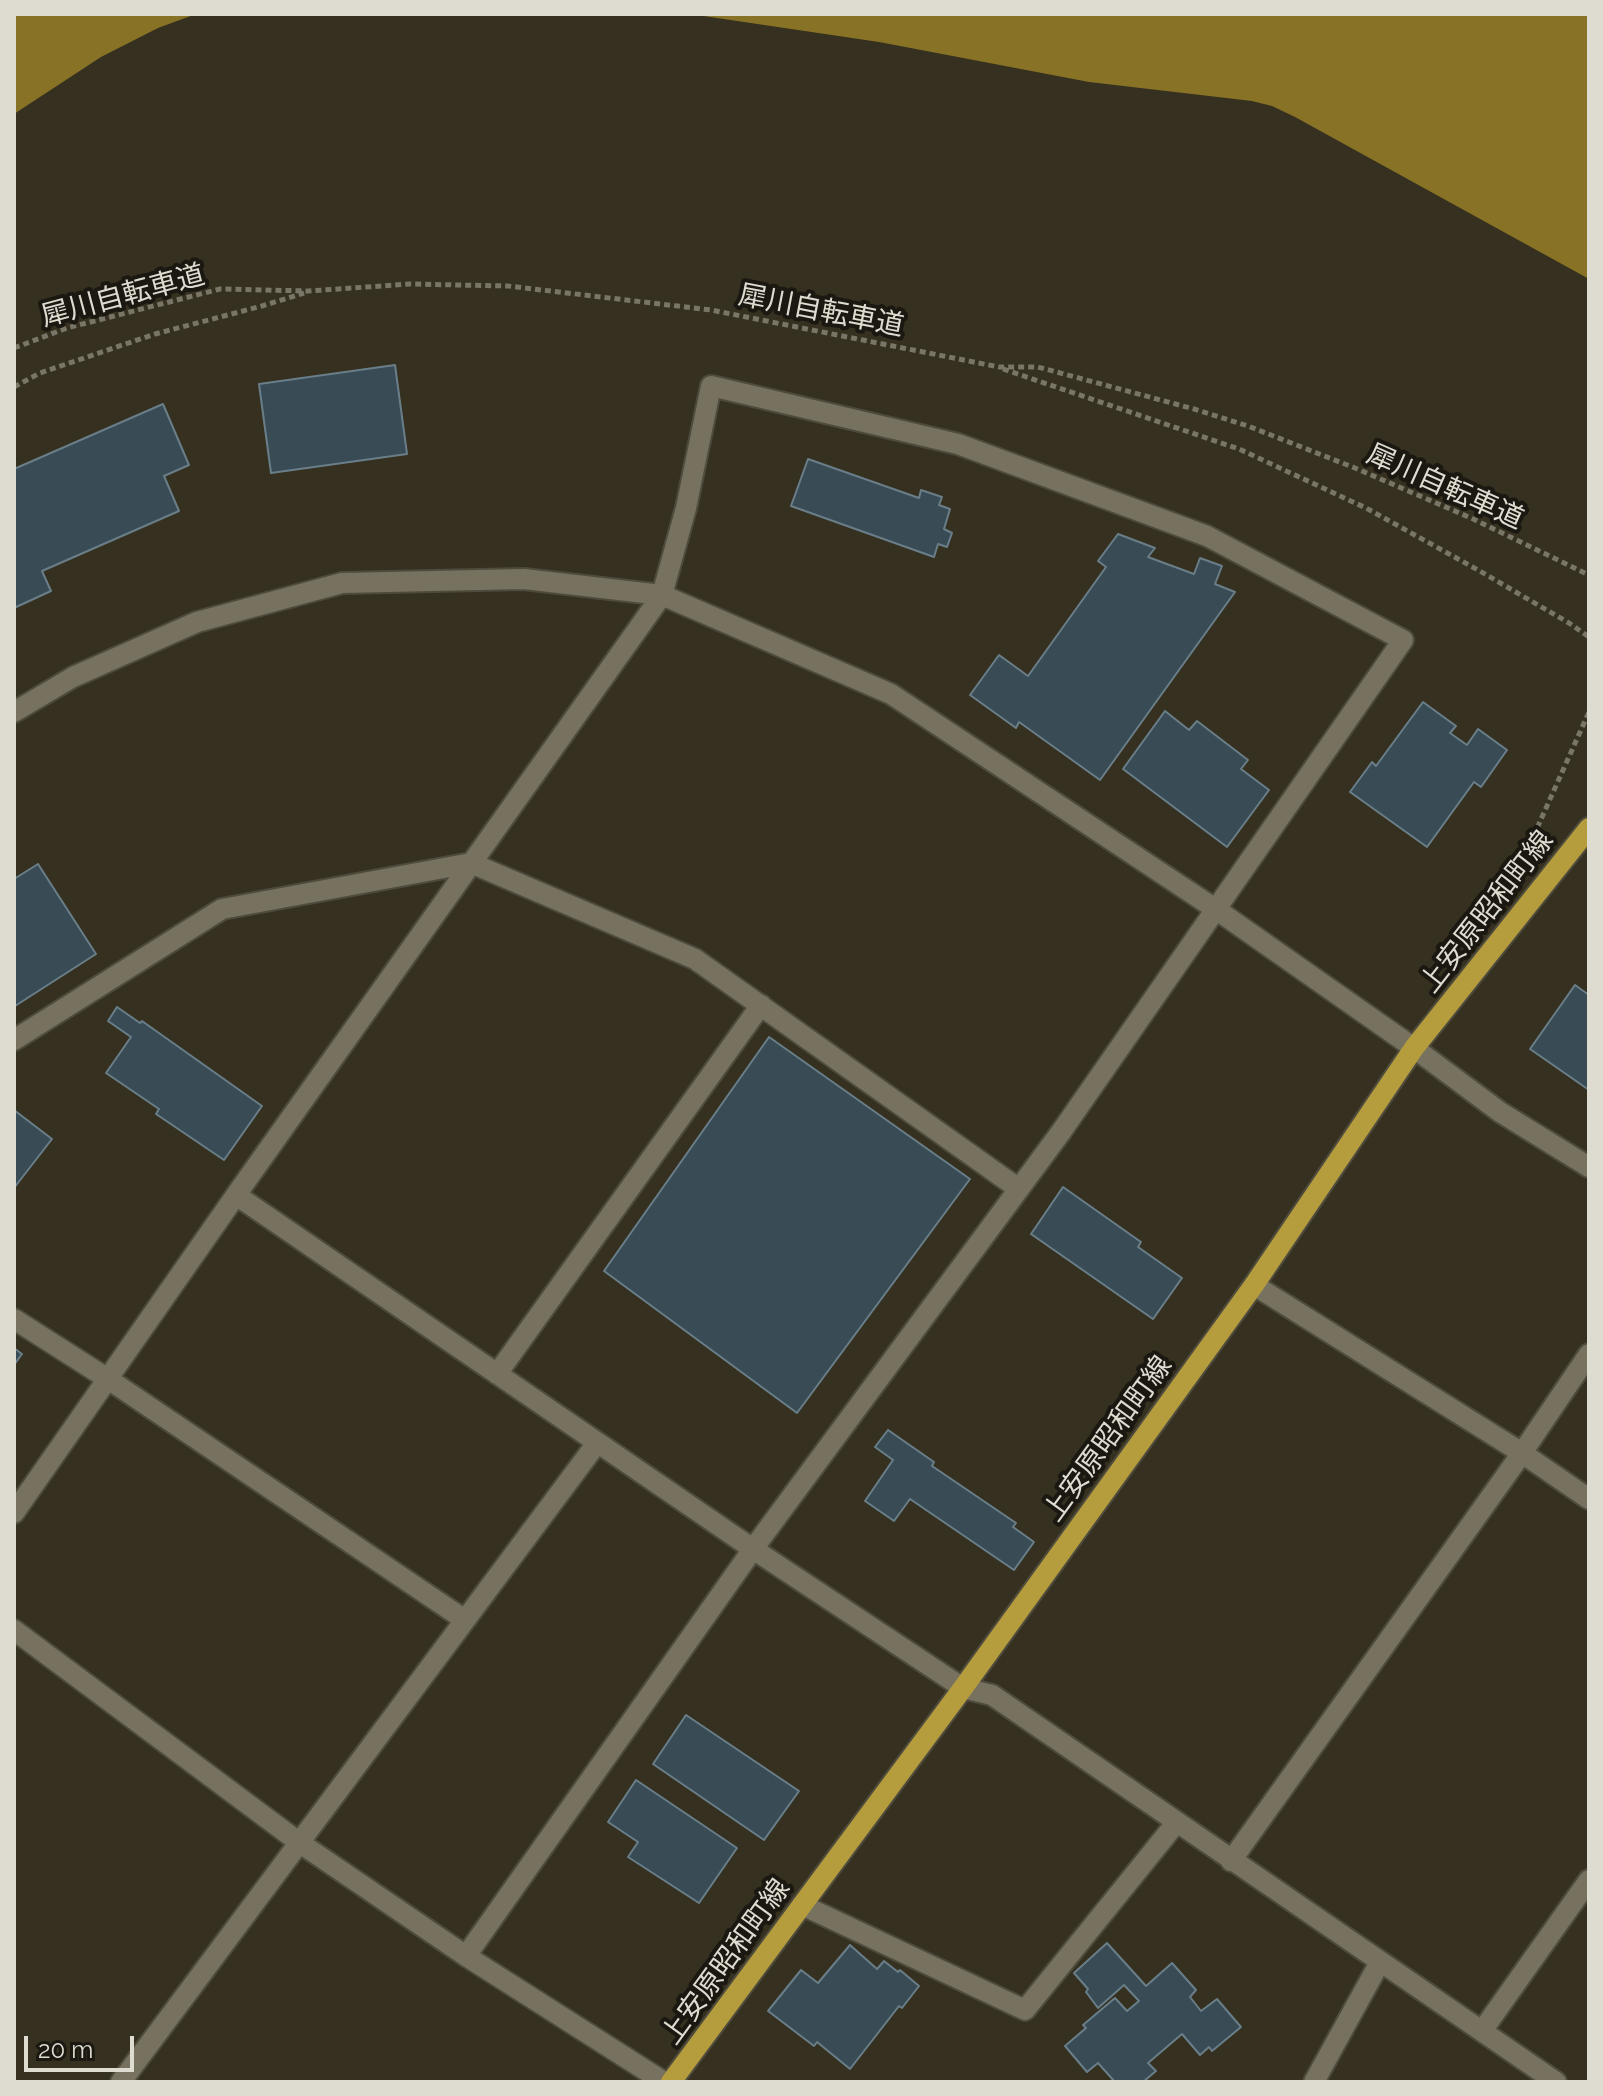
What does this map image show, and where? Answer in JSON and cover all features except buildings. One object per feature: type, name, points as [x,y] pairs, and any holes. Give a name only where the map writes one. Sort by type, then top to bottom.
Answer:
[{"type":"main road","name":"上安原昭和町線","points":[[671,2082],[963,1688],[1254,1285],[1414,1048],[1589,828]]},
{"type":"street","points":[[14,1513],[662,595],[686,508],[711,386],[958,444],[1193,530],[1403,640],[1061,1132],[753,1549],[466,1956]]},
{"type":"street","points":[[14,712],[73,677],[197,622],[342,583],[524,579],[662,595],[891,694],[1217,910],[1500,1112],[1589,1167]]},
{"type":"street","points":[[14,1040],[222,909],[471,863],[695,959],[1019,1189]]},
{"type":"street","points":[[497,1374],[761,1005]]},
{"type":"street","points":[[236,1195],[753,1549],[963,1688],[992,1695],[1556,2082]]},
{"type":"street","points":[[1254,1285],[1522,1453],[1589,1499]]},
{"type":"street","points":[[14,1319],[465,1620]]},
{"type":"street","points":[[1231,1861],[1589,1354]]},
{"type":"street","points":[[121,2082],[597,1443]]},
{"type":"street","points":[[14,1630],[300,1843],[466,1956],[664,2082]]},
{"type":"street","points":[[802,1905],[1025,2010],[1176,1823]]},
{"type":"street","points":[[1482,2031],[1589,1880]]},
{"type":"street","points":[[1314,2082],[1380,1962]]},
{"type":"path","name":"犀川自転車道","points":[[14,348],[67,328],[220,289],[309,291],[410,284],[508,286],[711,310],[999,367],[1038,367],[1111,385],[1248,426],[1471,518],[1589,575]]},
{"type":"path","points":[[14,387],[40,373],[155,334],[309,291]]},
{"type":"path","points":[[999,367],[1239,449],[1366,508],[1478,570],[1589,637]]},
{"type":"path","points":[[1520,866],[1589,712]]},
{"type":"shaded area","points":[[14,14],[196,14],[158,28],[101,57],[14,114]]},
{"type":"shaded area","points":[[690,14],[1589,14],[1589,279],[1272,106],[1089,82],[879,42]]}]
